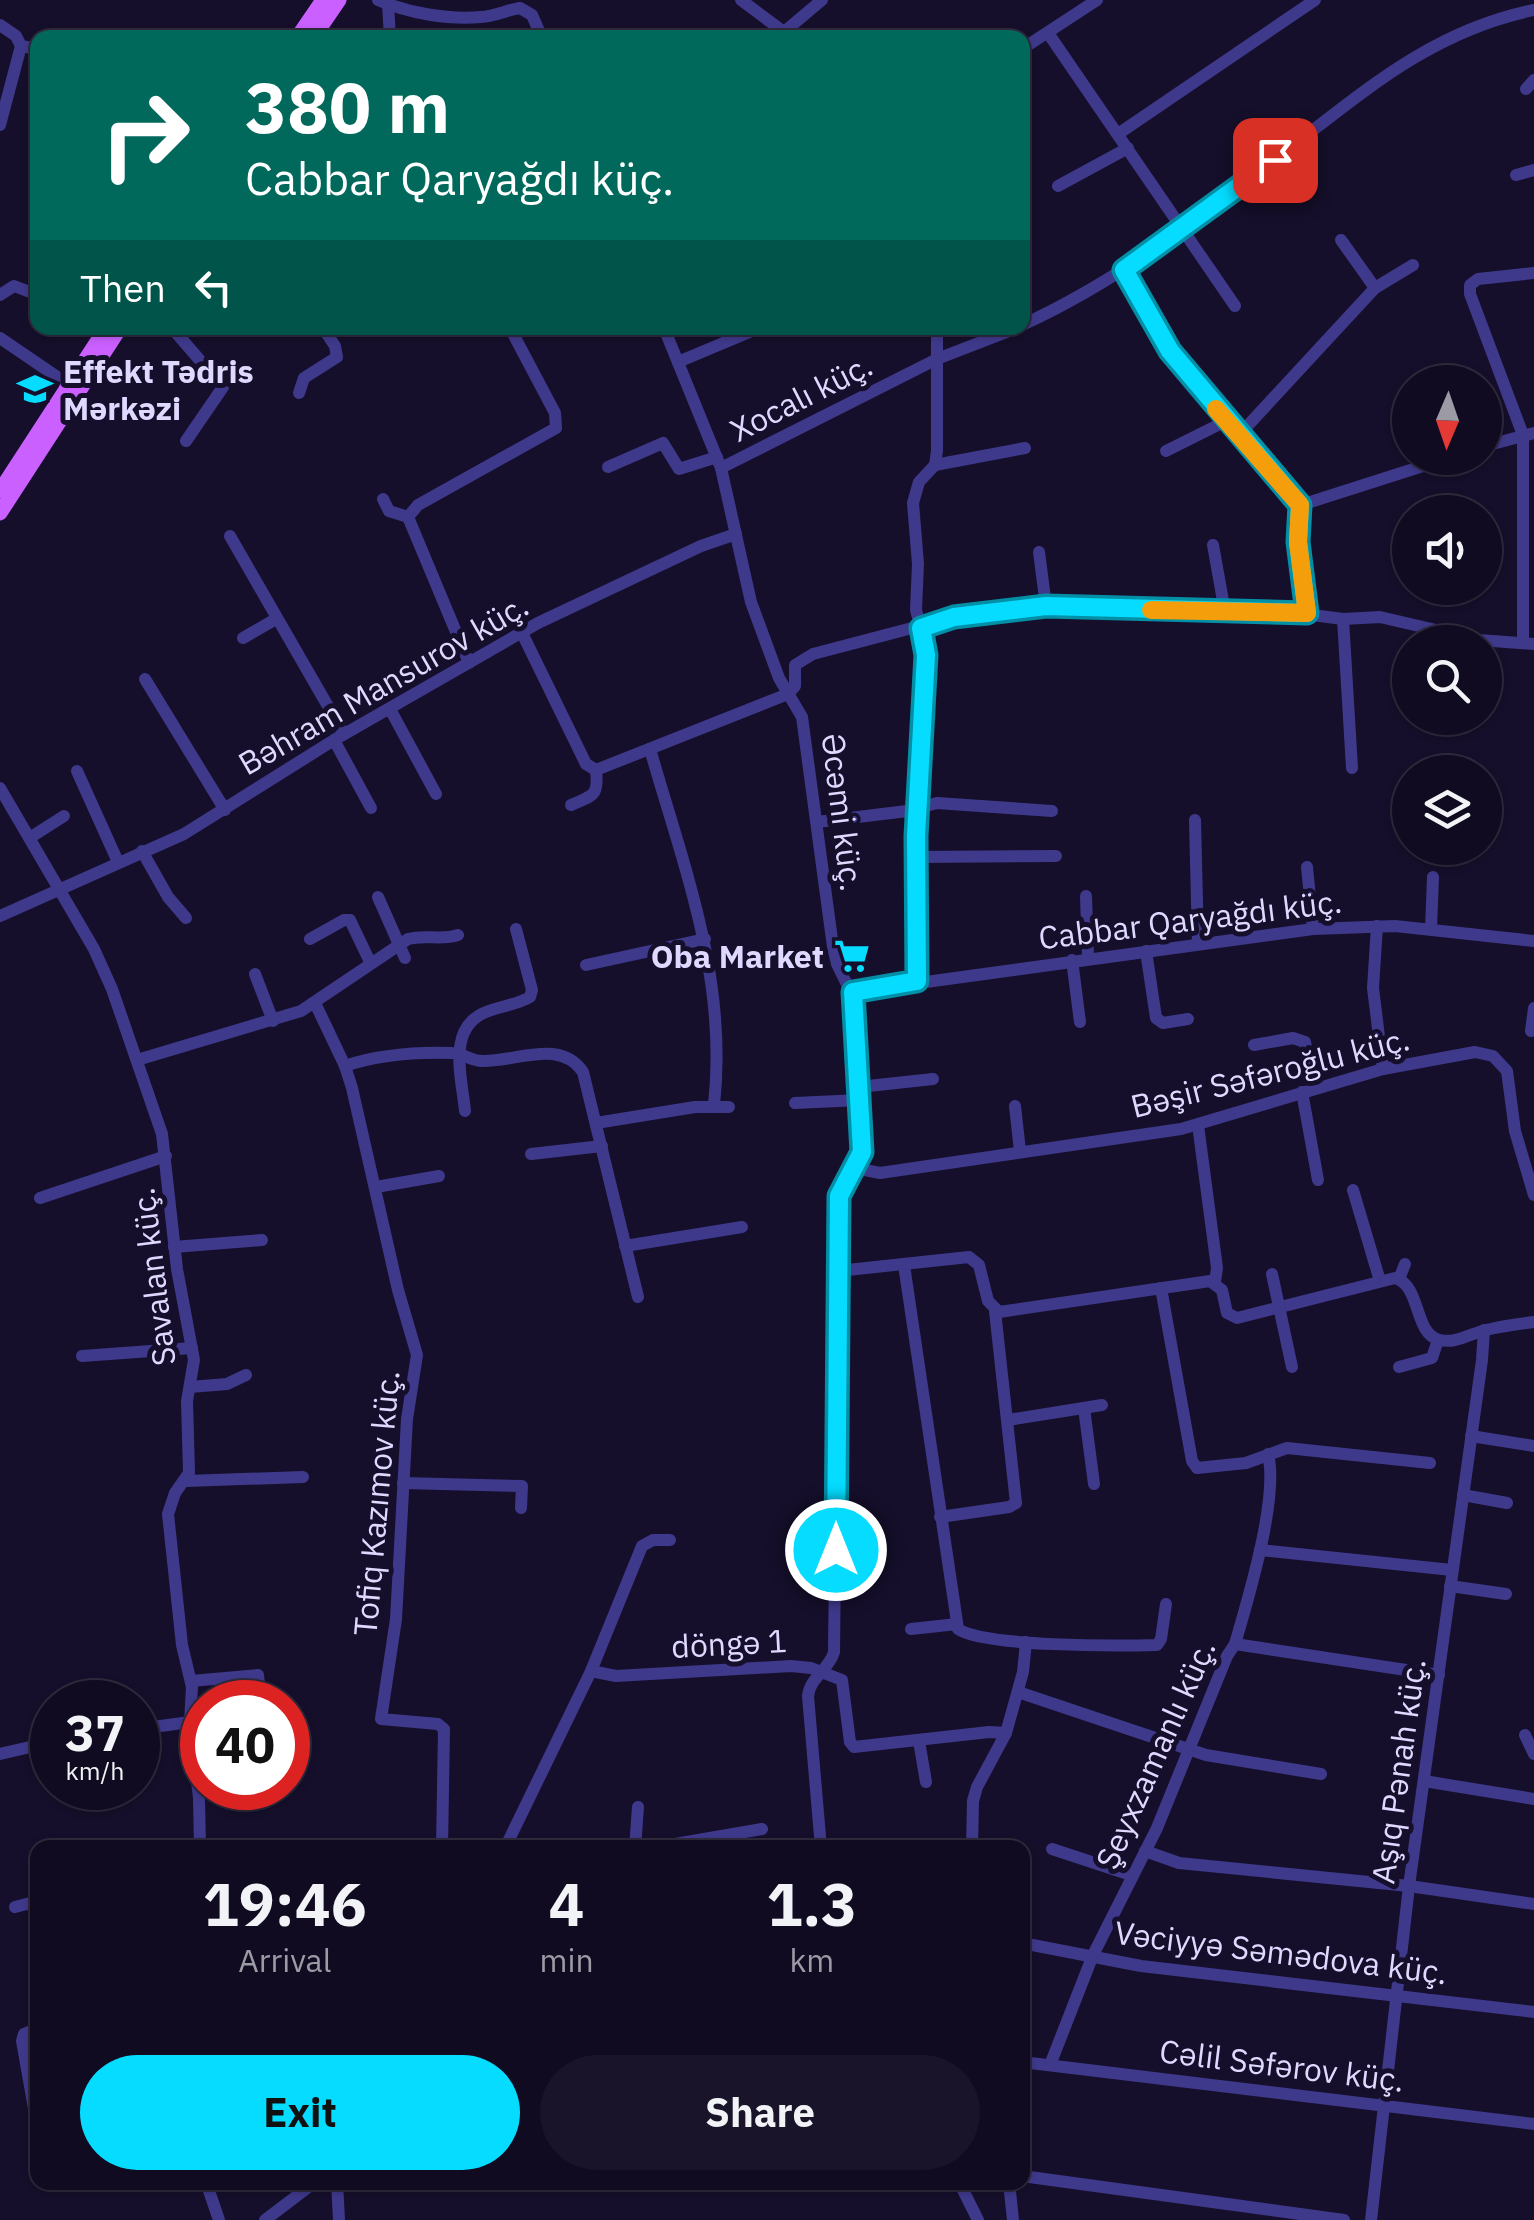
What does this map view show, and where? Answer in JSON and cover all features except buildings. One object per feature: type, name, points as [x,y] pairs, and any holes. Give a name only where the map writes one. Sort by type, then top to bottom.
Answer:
[{"type":"main road","points":[[303,30],[323,0]]},
{"type":"main road","points":[[318,30],[339,0]]},
{"type":"main road","points":[[0,491],[101,335]]},
{"type":"main road","points":[[0,513],[115,335]]},
{"type":"street","points":[[741,0],[781,30]]},
{"type":"street","points":[[793,30],[822,0]]},
{"type":"street","points":[[1030,45],[1097,0]]},
{"type":"street","points":[[1118,134],[1314,0]]},
{"type":"street","points":[[388,30],[383,2],[480,18],[524,4],[538,30]]},
{"type":"street","name":"Xocalı küç.","points":[[1030,321],[1079,298],[1183,230],[1398,66],[1458,34],[1534,10]]},
{"type":"street","points":[[0,25],[16,36],[21,46],[0,125]]},
{"type":"street","points":[[1048,33],[1235,306]]},
{"type":"street","points":[[21,46],[30,48]]},
{"type":"street","points":[[1058,186],[1128,148]]},
{"type":"street","points":[[1516,175],[1534,170]]},
{"type":"street","points":[[1341,240],[1375,288]]},
{"type":"street","points":[[1239,435],[1375,288],[1413,266]]},
{"type":"street","points":[[1124,270],[1170,351],[1300,505],[1298,542],[1307,613]]},
{"type":"street","points":[[522,633],[586,764],[596,770],[788,694],[795,686],[795,665],[802,659],[954,617],[1046,606],[1307,613],[1342,619],[1380,618],[1479,640],[1528,643],[1529,434],[1470,294],[1470,285],[1478,279],[1534,273]]},
{"type":"street","points":[[0,295],[14,286],[30,293]]},
{"type":"street","points":[[178,335],[223,386],[186,441]]},
{"type":"street","points":[[299,393],[304,378],[337,357],[328,335]]},
{"type":"street","points":[[408,517],[418,505],[556,428],[555,413],[514,335]]},
{"type":"street","name":"Əcəmi küç.","points":[[667,335],[719,462],[750,602],[776,670],[805,728],[837,964],[853,992],[862,1152],[840,1192],[835,1630],[833,1657],[812,1683],[808,1696],[820,1840]]},
{"type":"street","points":[[678,362],[742,335]]},
{"type":"street","points":[[935,464],[937,335]]},
{"type":"street","name":"Xocalı küç.","points":[[719,462],[937,359],[997,335]]},
{"type":"street","points":[[0,338],[69,385]]},
{"type":"street","points":[[1166,452],[1226,421]]},
{"type":"street","points":[[1502,441],[1529,434]]},
{"type":"street","points":[[608,468],[664,443],[679,469],[719,462]]},
{"type":"street","points":[[917,981],[916,857],[926,655],[916,610],[918,564],[913,503],[919,482],[935,464],[1026,448]]},
{"type":"street","points":[[1300,505],[1394,475]]},
{"type":"street","points":[[383,499],[389,511],[408,517],[470,663]]},
{"type":"street","name":"Bəhram Mansurov küç.","points":[[0,916],[184,834],[339,737],[522,633],[700,546],[736,534]]},
{"type":"street","points":[[230,536],[339,737],[371,808]]},
{"type":"street","points":[[1213,545],[1225,612]]},
{"type":"street","points":[[1038,552],[1046,606]]},
{"type":"street","points":[[1342,619],[1352,768]]},
{"type":"street","points":[[243,638],[276,620]]},
{"type":"street","points":[[145,679],[225,810]]},
{"type":"street","points":[[390,708],[436,794]]},
{"type":"street","points":[[650,748],[705,939],[718,1032],[714,1105]]},
{"type":"street","points":[[571,805],[595,794],[596,770]]},
{"type":"street","points":[[78,771],[118,862]]},
{"type":"street","name":"Savalan küç.","points":[[0,788],[61,888],[112,989],[158,1116],[194,1369],[187,1402],[190,1464],[186,1482],[174,1492],[168,1514],[182,1645],[191,1680]]},
{"type":"street","points":[[817,822],[937,803],[1052,811]]},
{"type":"street","points":[[31,837],[64,816]]},
{"type":"street","points":[[1194,820],[1198,943]]},
{"type":"street","points":[[142,851],[168,897],[186,918]]},
{"type":"street","points":[[916,857],[1056,856]]},
{"type":"street","points":[[1307,868],[1313,929]]},
{"type":"street","points":[[1431,929],[1433,877]]},
{"type":"street","points":[[1086,896],[1088,958]]},
{"type":"street","points":[[378,897],[405,958]]},
{"type":"street","points":[[310,939],[350,920],[370,962]]},
{"type":"street","points":[[1377,926],[1374,1000],[1383,1069]]},
{"type":"street","name":"Cabbar Qaryağdı küç.","points":[[853,992],[1313,929],[1377,926],[1534,941]]},
{"type":"street","points":[[465,1111],[459,1042],[464,1029],[483,1013],[530,996],[532,990],[516,929]]},
{"type":"street","points":[[137,1060],[274,1021],[314,1003],[398,944],[417,936],[441,940],[458,934]]},
{"type":"street","points":[[586,965],[705,939]]},
{"type":"street","points":[[1146,951],[1156,1018],[1163,1023],[1188,1018]]},
{"type":"street","points":[[1072,960],[1080,1022]]},
{"type":"street","points":[[255,974],[274,1021]]},
{"type":"street","name":"Tofiq Kazımov küç.","points":[[314,1003],[345,1066],[417,1355],[407,1419],[396,1618],[382,1719],[438,1724],[444,1729],[442,1840]]},
{"type":"street","points":[[1530,1031],[1534,1008]]},
{"type":"street","points":[[1254,1046],[1293,1038],[1305,1042],[1318,1180]]},
{"type":"street","name":"Bəşir Səfəroğlu küç.","points":[[854,1168],[880,1174],[1198,1125],[1383,1069],[1475,1052],[1502,1062],[1510,1081],[1515,1131],[1534,1195]]},
{"type":"street","points":[[345,1066],[392,1054],[460,1054],[482,1061],[554,1053],[576,1061],[583,1072],[638,1297]]},
{"type":"street","points":[[795,1103],[933,1079]]},
{"type":"street","points":[[596,1123],[714,1105],[730,1107]]},
{"type":"street","points":[[1015,1106],[1020,1151]]},
{"type":"street","points":[[1198,1125],[1217,1268],[1215,1282],[1222,1290],[1228,1316],[1243,1317],[1399,1279],[1407,1286],[1430,1335],[1438,1340],[1449,1341],[1484,1330],[1534,1322]]},
{"type":"street","points":[[531,1154],[602,1146]]},
{"type":"street","points":[[40,1198],[166,1156]]},
{"type":"street","points":[[376,1186],[439,1176]]},
{"type":"street","points":[[1353,1190],[1380,1281]]},
{"type":"street","points":[[625,1246],[742,1227]]},
{"type":"street","points":[[174,1247],[262,1240]]},
{"type":"street","points":[[838,1270],[960,1256],[976,1260],[988,1301],[995,1311],[1016,1503],[1009,1508],[940,1517]]},
{"type":"street","points":[[1399,1279],[1405,1264]]},
{"type":"street","points":[[904,1265],[958,1630],[970,1636],[1026,1642],[1156,1645],[1161,1639],[1166,1604]]},
{"type":"street","points":[[1272,1274],[1292,1366]]},
{"type":"street","points":[[995,1311],[1215,1282]]},
{"type":"street","points":[[1161,1288],[1194,1466],[1202,1469],[1246,1463],[1296,1447],[1430,1463]]},
{"type":"street","name":"Aşıq Pənah küç.","points":[[1371,2220],[1409,1886],[1484,1330]]},
{"type":"street","points":[[1398,1367],[1432,1358],[1438,1340]]},
{"type":"street","points":[[82,1356],[192,1348]]},
{"type":"street","points":[[190,1387],[227,1384],[246,1375]]},
{"type":"street","points":[[1008,1420],[1102,1405]]},
{"type":"street","points":[[1084,1408],[1094,1484]]},
{"type":"street","points":[[1471,1436],[1534,1446]]},
{"type":"street","name":"Şeyxzamanlı küç.","points":[[1050,2066],[1093,1955],[1158,1828],[1187,1750],[1235,1644],[1260,1550],[1272,1472],[1268,1454]]},
{"type":"street","points":[[186,1482],[303,1477]]},
{"type":"street","points":[[403,1483],[522,1486],[522,1508]]},
{"type":"street","points":[[1463,1494],[1508,1502]]},
{"type":"street","points":[[510,1840],[591,1672],[642,1546],[654,1540],[670,1540]]},
{"type":"street","points":[[1260,1550],[1452,1570]]},
{"type":"street","points":[[1450,1586],[1506,1594]]},
{"type":"street","points":[[911,1629],[957,1624]]},
{"type":"street","points":[[972,1840],[973,1800],[1006,1733],[1026,1642]]},
{"type":"street","points":[[1235,1644],[1439,1675]]},
{"type":"street","name":"döngə 1","points":[[591,1672],[616,1676],[791,1666],[822,1672],[842,1680],[850,1742],[854,1747],[1006,1733]]},
{"type":"street","points":[[202,1680],[258,1675],[259,1680]]},
{"type":"street","points":[[1018,1692],[1187,1750],[1321,1774]]},
{"type":"street","points":[[1525,1734],[1534,1754]]},
{"type":"street","points":[[919,1741],[926,1782]]},
{"type":"street","points":[[0,1754],[30,1747]]},
{"type":"street","points":[[1424,1781],[1534,1799]]},
{"type":"street","points":[[636,1840],[638,1807]]},
{"type":"street","name":"Savalan küç.","points":[[199,1810],[200,1840]]},
{"type":"street","points":[[701,1840],[762,1830]]},
{"type":"street","points":[[1052,1849],[1131,1875]]},
{"type":"street","points":[[1145,1851],[1179,1862],[1409,1886],[1534,1904]]},
{"type":"street","points":[[16,1906],[30,1903]]},
{"type":"street","name":"Vəciyyə Səmədova küç.","points":[[1030,1944],[1141,1966],[1534,2012]]},
{"type":"street","points":[[30,2031],[22,2041],[30,2086]]},
{"type":"street","name":"Cəlil Səfərov küç.","points":[[1030,2063],[1534,2124]]},
{"type":"street","points":[[1030,2177],[1344,2220]]},
{"type":"street","points":[[209,2190],[219,2220]]},
{"type":"street","points":[[271,2218],[305,2190]]},
{"type":"street","points":[[337,2190],[339,2220]]},
{"type":"street","points":[[963,2190],[978,2220]]},
{"type":"street","points":[[1010,2190],[1013,2220]]},
{"type":"slow traffic","points":[[1151,610],[1307,613],[1298,542],[1300,505],[1216,409]]},
{"type":"place","name":"Effekt Tədris Mərkəzi","points":[[35,389]]},
{"type":"place","name":"Oba Market","points":[[852,956]]},
{"type":"route","points":[[836,1550],[839,1196],[862,1152],[853,992],[917,981],[916,836],[926,655],[921,628],[954,617],[1046,606],[1307,613],[1298,542],[1300,505],[1170,351],[1124,270],[1275,160]]}]
